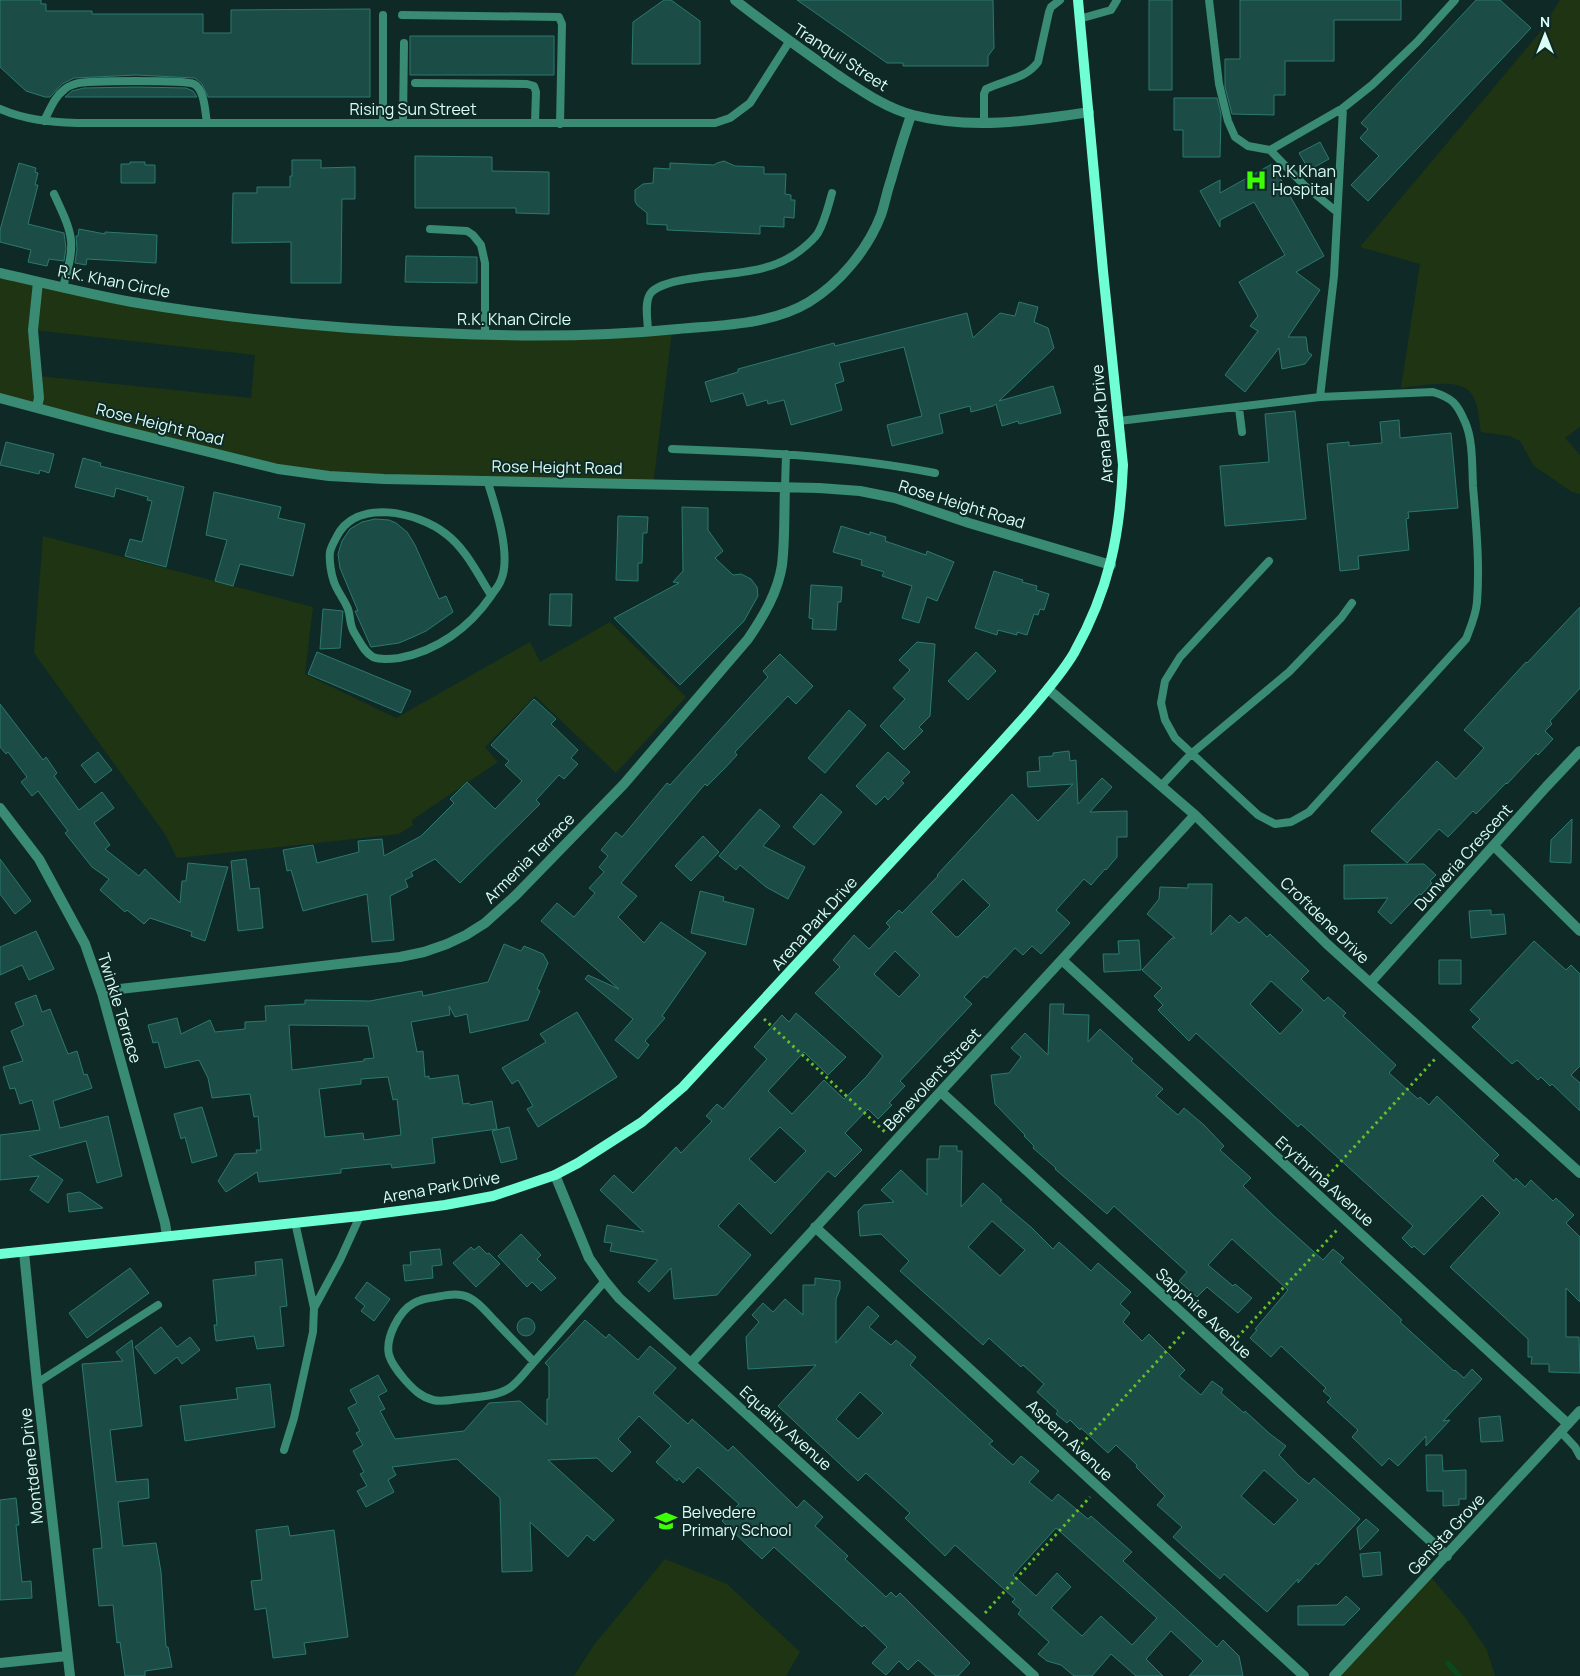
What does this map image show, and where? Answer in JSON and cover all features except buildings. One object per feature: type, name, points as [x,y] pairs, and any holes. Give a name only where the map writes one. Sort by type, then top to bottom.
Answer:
[{"type":"street","name":"Tranquil Street","points":[[735,0],[789,42],[856,87],[884,103],[911,115],[947,122],[984,124],[1090,112]]},
{"type":"street","points":[[1078,0],[1090,112]]},
{"type":"street","name":"Arena Park Drive","points":[[0,1254],[360,1216],[444,1205],[493,1196],[555,1175],[613,1142],[642,1122],[682,1087],[995,751],[1048,689],[1073,654],[1096,610],[1111,565],[1118,529],[1124,465],[1103,271],[1090,112]]},
{"type":"street","name":"R.K. Khan Circle","points":[[0,273],[131,302],[299,325],[374,331],[485,335],[648,332],[754,321],[787,313],[810,301],[833,284],[850,266],[881,216],[911,115]]},
{"type":"street","points":[[36,407],[39,391],[33,330],[38,282]]},
{"type":"street","name":"Rose Height Road","points":[[0,398],[278,469],[329,476],[860,491],[894,498],[969,523],[1111,565]]},
{"type":"street","name":"Armenia Terrace","points":[[102,993],[112,990],[400,957],[424,952],[447,944],[485,923],[516,896],[624,784],[748,639],[763,617],[775,591],[782,567],[785,488]]},
{"type":"street","name":"Croftdene Drive","points":[[1048,689],[1195,815],[1327,944],[1580,1173]]},
{"type":"street","name":"Dunveria Crescent","points":[[1370,983],[1580,751]]},
{"type":"street","name":"Twinkle Terrace","points":[[0,808],[40,860],[85,944],[102,993],[167,1236]]},
{"type":"street","name":"Benevolent Street","points":[[691,1363],[1195,815]]},
{"type":"street","points":[[1494,846],[1580,932]]},
{"type":"street","name":"Erythrina Avenue","points":[[1062,960],[1346,1220],[1565,1428]]},
{"type":"street","name":"Sapphire Avenue","points":[[941,1092],[1447,1556]]},
{"type":"street","name":"Equality Avenue","points":[[555,1175],[589,1258],[605,1282],[619,1298],[1034,1676]]},
{"type":"street","name":"Aspern Avenue","points":[[815,1227],[1304,1676]]},
{"type":"street","name":"Montdene Drive","points":[[24,1252],[70,1676]]},
{"type":"street","name":"Genista Grove","points":[[1334,1676],[1580,1411]]},
{"type":"street","points":[[0,1664],[67,1656]]},
{"type":"lane","points":[[984,124],[984,94],[986,89],[1027,74],[1033,69],[1038,62],[1049,12],[1060,0]]},
{"type":"lane","points":[[1079,19],[1111,10],[1117,0]]},
{"type":"lane","points":[[1210,0],[1219,84],[1228,121],[1235,137],[1248,146],[1270,150],[1304,185],[1337,212]]},
{"type":"lane","points":[[1270,150],[1343,108],[1372,85],[1417,42],[1455,0]]},
{"type":"lane","points":[[383,122],[384,15]]},
{"type":"lane","points":[[402,15],[559,17],[562,24],[560,124]]},
{"type":"lane","name":"Rising Sun Street","points":[[0,109],[12,114],[44,121],[207,123],[715,123],[730,118],[750,103],[789,42]]},
{"type":"lane","points":[[403,123],[404,43]]},
{"type":"lane","points":[[44,121],[56,97],[65,89],[75,84],[188,82],[194,84],[199,89],[207,123]]},
{"type":"lane","points":[[414,83],[527,84],[534,86],[536,92],[535,123]]},
{"type":"lane","points":[[1320,397],[1334,276],[1343,108]]},
{"type":"lane","points":[[648,332],[649,295],[655,289],[682,280],[760,269],[785,261],[817,235],[832,193]]},
{"type":"lane","points":[[54,194],[72,236],[72,249],[63,287]]},
{"type":"lane","points":[[430,229],[467,231],[478,239],[486,263],[485,335]]},
{"type":"lane","points":[[1119,421],[1320,397],[1433,392],[1448,397],[1458,408],[1466,423],[1472,455],[1477,536],[1477,602],[1474,620],[1466,638],[1309,812],[1291,822],[1275,824],[1258,815],[1175,738],[1165,720],[1162,703],[1165,681],[1180,657],[1269,561]]},
{"type":"lane","points":[[1239,408],[1242,432]]},
{"type":"lane","points":[[672,449],[786,454],[890,465],[935,474]]},
{"type":"lane","points":[[785,488],[786,454]]},
{"type":"lane","points":[[487,480],[501,529],[504,547],[502,580],[491,595],[470,622],[442,642],[413,655],[392,659],[376,658],[366,652],[351,628],[348,609],[333,580],[330,558],[330,549],[339,532],[355,518],[378,511],[404,516],[433,526],[447,534],[459,547],[491,595]]},
{"type":"lane","points":[[1162,786],[1192,754],[1289,672],[1341,618],[1352,603]]},
{"type":"lane","points":[[314,1308],[340,1260],[360,1216]]},
{"type":"lane","points":[[284,1450],[294,1418],[313,1332],[314,1308],[295,1222]]},
{"type":"lane","points":[[534,1362],[481,1306],[471,1298],[463,1295],[453,1294],[424,1299],[412,1304],[405,1310],[389,1336],[388,1344],[392,1362],[407,1382],[424,1397],[439,1401],[501,1392],[511,1387],[534,1362],[605,1282]]},
{"type":"lane","points":[[37,1383],[158,1305]]},
{"type":"lane","points":[[1565,1428],[1580,1456]]},
{"type":"path","points":[[772,1027],[895,1141]]},
{"type":"path","points":[[1314,1191],[1444,1050]]},
{"type":"path","points":[[1224,1352],[1346,1220]]},
{"type":"path","points":[[1068,1459],[1192,1323]]},
{"type":"path","points":[[976,1623],[1099,1487]]},
{"type":"green space","points":[[1560,0],[1580,0],[1580,427],[1565,438],[1580,455],[1580,494],[1572,492],[1534,466],[1520,441],[1510,436],[1481,432],[1475,400],[1469,391],[1463,387],[1436,384],[1401,388],[1420,264],[1360,247],[1541,31]]},
{"type":"green space","points":[[0,272],[39,281],[237,317],[487,334],[672,331],[653,486],[329,477],[0,398]],"holes":[[[34,330],[255,355],[251,398],[38,376]]]},
{"type":"green space","points":[[43,536],[313,607],[305,674],[396,718],[530,642],[540,662],[610,622],[686,697],[616,773],[535,696],[485,747],[498,762],[412,820],[413,825],[399,834],[177,858],[165,834],[34,653]]},
{"type":"green space","points":[[665,1559],[727,1584],[800,1652],[786,1676],[574,1676],[594,1645]]},
{"type":"green space","points":[[1430,1576],[1464,1616],[1487,1650],[1495,1676],[1334,1676]]},
{"type":"waterway","points":[[1448,1663],[1459,1676]]},
{"type":"place","name":"R.K Khan Hospital","points":[[1256,180]]},
{"type":"place","name":"Belvedere Primary School","points":[[666,1521]]}]
